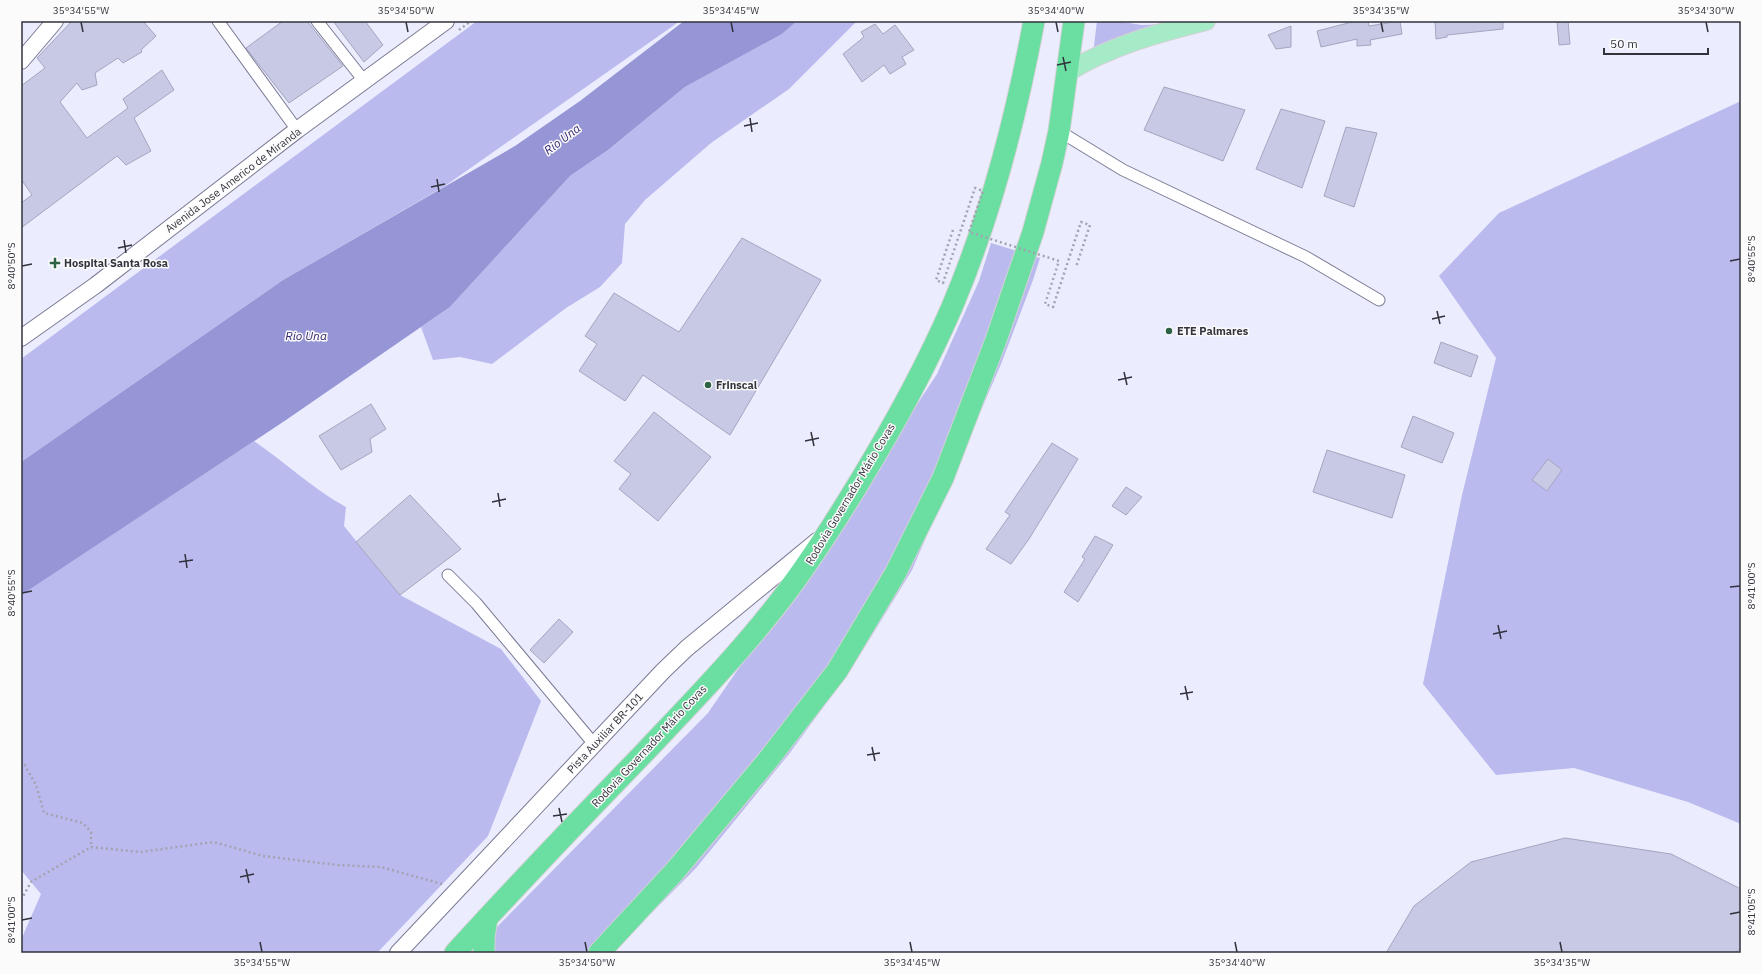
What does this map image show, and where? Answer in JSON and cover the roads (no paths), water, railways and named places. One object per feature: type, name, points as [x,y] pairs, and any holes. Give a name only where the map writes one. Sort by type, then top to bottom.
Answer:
[{"type":"highway","name":"Rodovia Governador Mário Covas","points":[[455,953],[680,714],[757,629],[786,593],[829,531],[882,444],[929,356],[952,306],[1001,167],[1019,97],[1034,21]]},
{"type":"highway","points":[[599,953],[675,871],[777,748],[837,671],[895,574],[943,478],[996,340],[1033,232],[1059,131],[1074,21]]},
{"type":"highway","points":[[484,953],[484,937],[487,918]]},
{"type":"main road","points":[[21,61],[55,21]]},
{"type":"main road","name":"Avenida Jose Americo de Miranda","points":[[21,338],[96,285],[297,130],[446,21]]},
{"type":"main road","points":[[1068,72],[1089,59],[1122,45],[1206,21]]},
{"type":"main road","name":"Pista Auxiliar BR-101","points":[[398,953],[653,681],[687,648],[829,531]]},
{"type":"street","points":[[218,21],[297,130]]},
{"type":"street","points":[[317,21],[364,82]]},
{"type":"street","points":[[1059,131],[1099,157],[1123,170],[1306,257],[1379,300]]},
{"type":"street","points":[[448,575],[476,603],[594,744]]},
{"type":"water","name":"Rio Una","points":[[684,21],[797,21],[782,34],[685,87],[608,150],[570,176],[450,307],[286,420],[21,595],[21,462],[283,280],[515,146],[580,101]]},
{"type":"place","name":"Hospital Santa Rosa","points":[[55,263]]},
{"type":"place","name":"ETE Palmares","points":[[1169,331]]},
{"type":"place","name":"Frinscal","points":[[708,385]]}]
